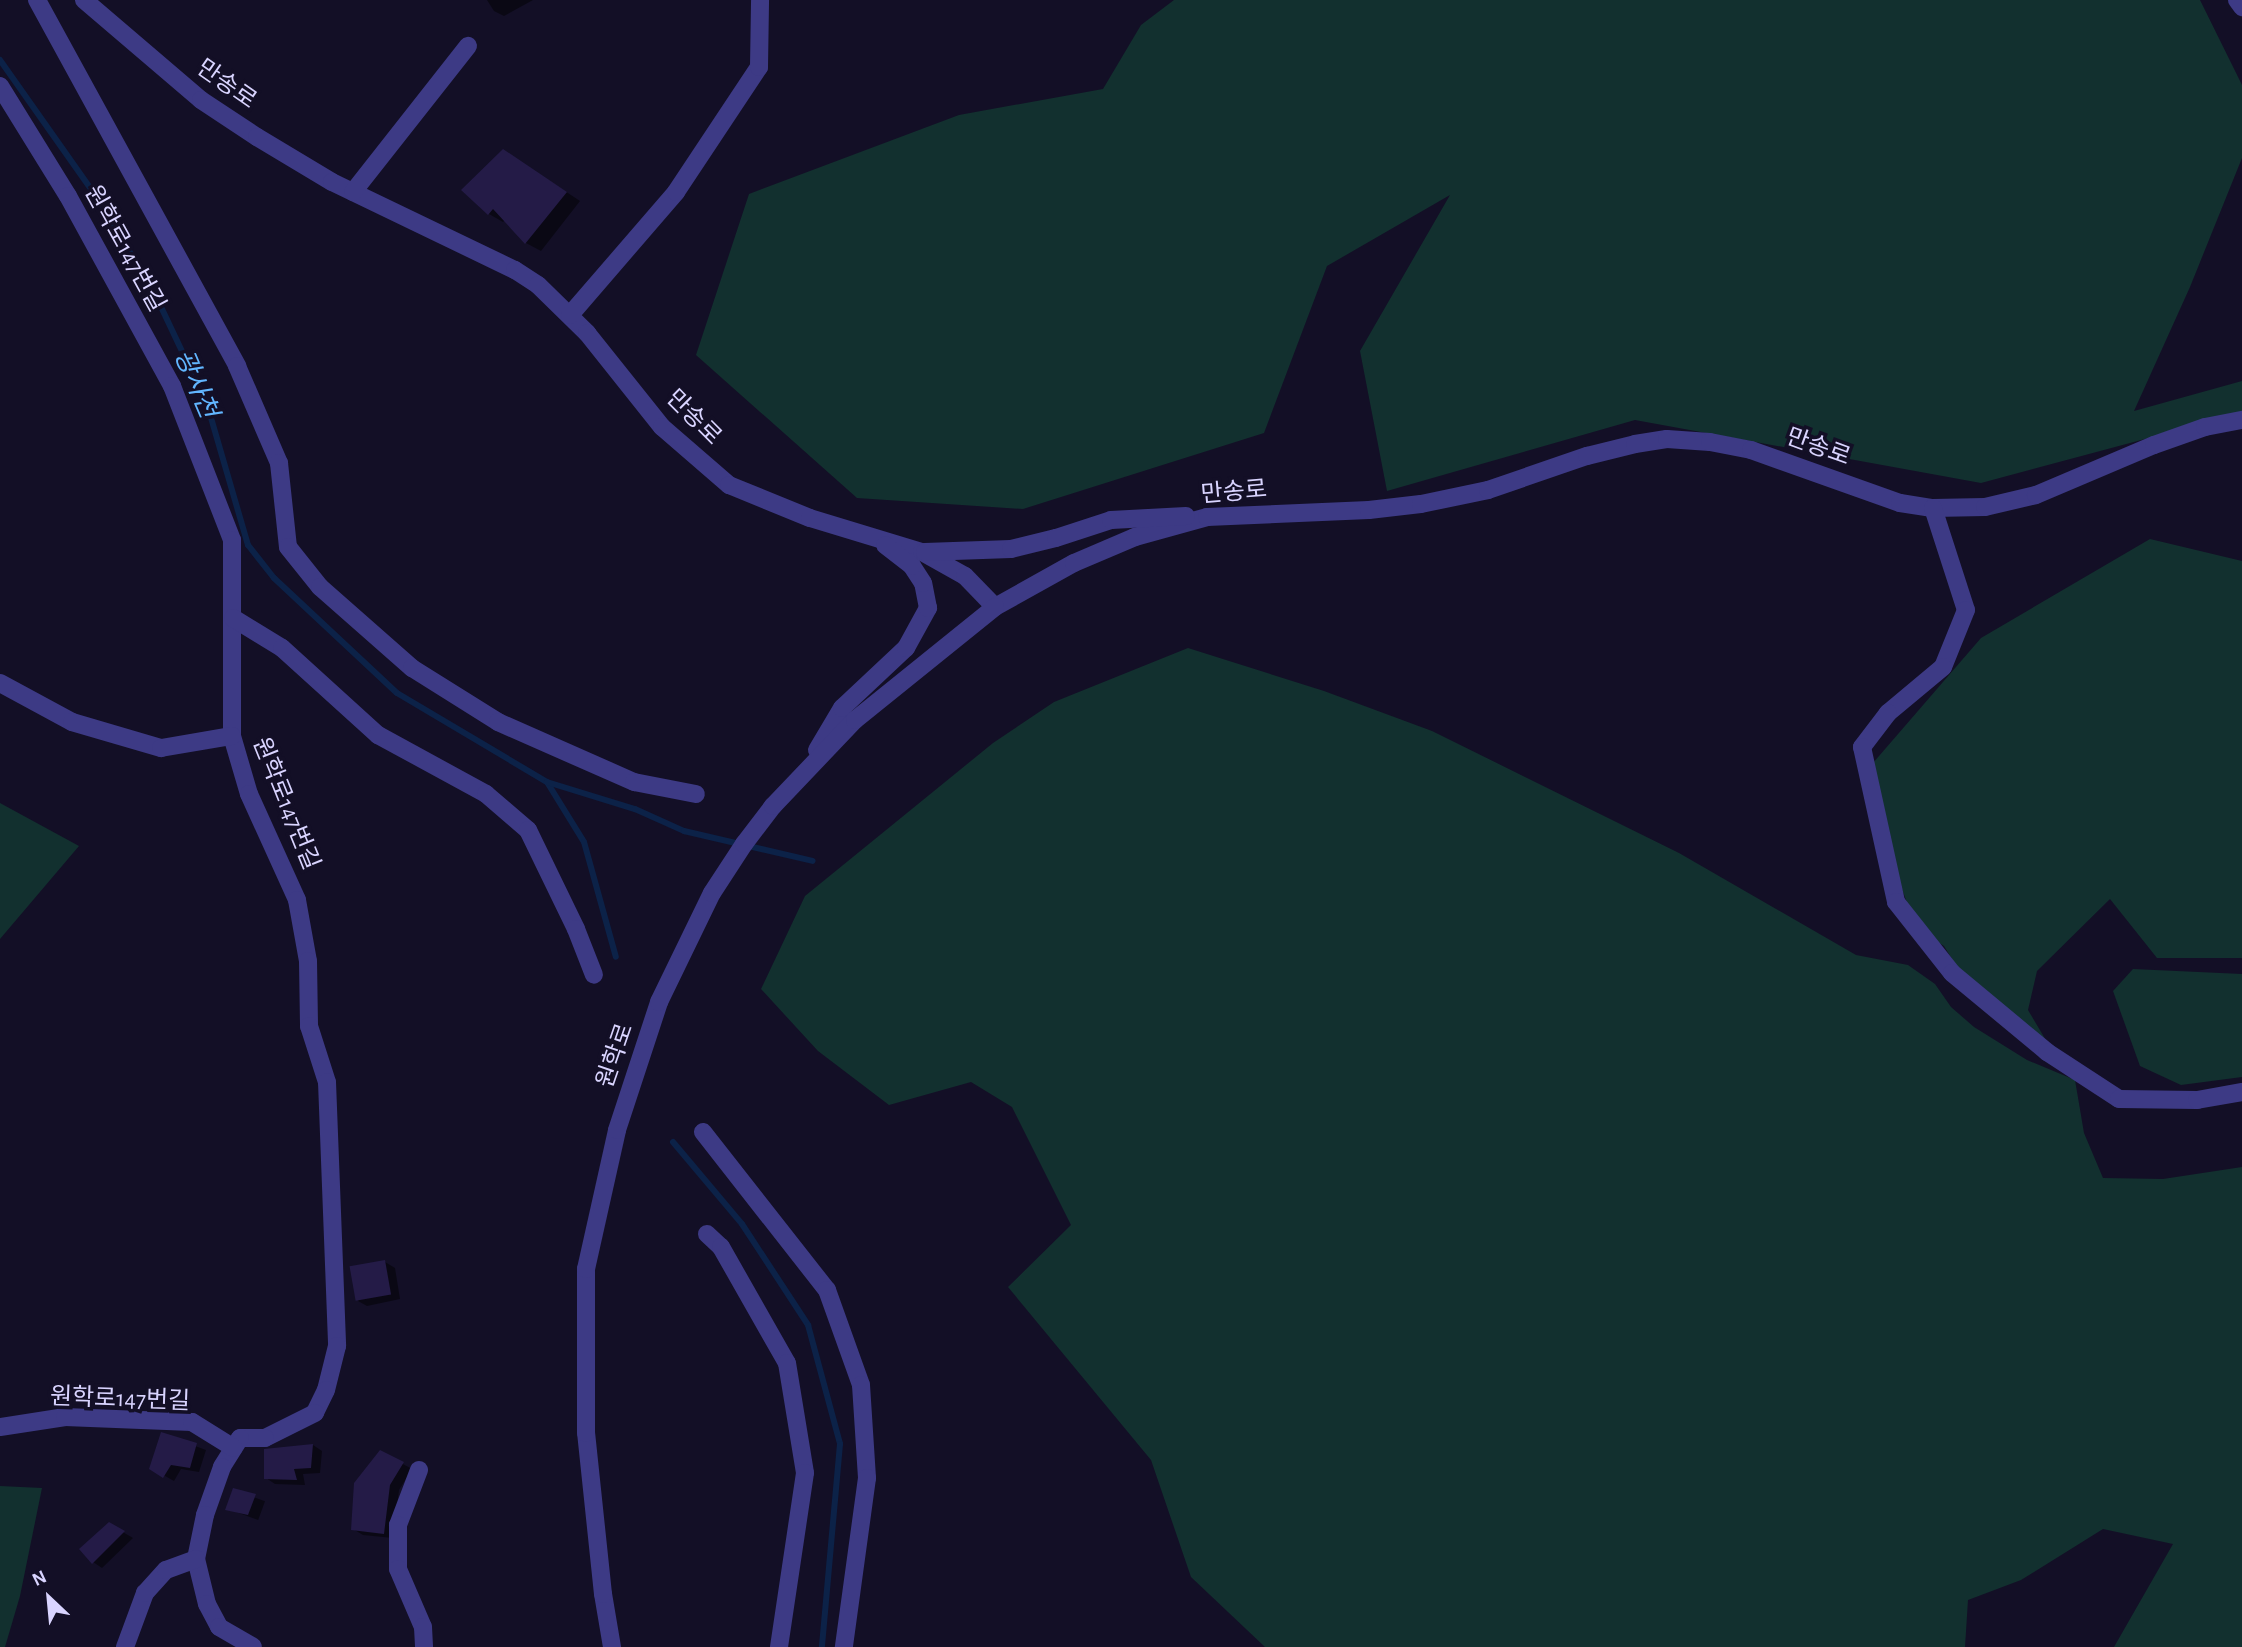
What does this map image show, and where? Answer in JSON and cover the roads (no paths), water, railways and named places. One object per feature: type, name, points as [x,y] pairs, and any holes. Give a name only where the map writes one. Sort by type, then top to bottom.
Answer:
[{"type":"street","points":[[37,0],[237,366],[279,463],[288,547],[320,587],[412,668],[498,722],[634,782],[696,794]]},
{"type":"street","name":"만송로","points":[[85,0],[201,100],[353,192],[515,270],[570,315],[662,427],[729,485],[810,519],[922,552],[965,576],[995,607],[1074,563],[1135,537],[1207,517],[1369,510],[1421,504],[1488,490],[1587,456],[1667,439],[1710,442],[1752,450],[1900,503],[1933,509],[1985,506],[2036,495],[2154,445],[2205,427],[2242,420]]},
{"type":"street","points":[[570,315],[676,192],[759,67],[760,0]]},
{"type":"street","points":[[2237,0],[2242,7]]},
{"type":"street","points":[[353,192],[468,46]]},
{"type":"street","name":"원학로147번길","points":[[0,86],[68,196],[172,386],[232,540],[232,736],[249,794],[297,900],[302,924],[308,961],[309,1026],[327,1082],[337,1346],[326,1390],[315,1413],[265,1438],[240,1438],[234,1448],[192,1422],[65,1417],[0,1427]]},
{"type":"street","points":[[1933,509],[1966,610],[1943,667],[1888,713],[1862,747],[1896,902],[1952,973],[2047,1052],[2119,1099],[2197,1100],[2242,1092]]},
{"type":"street","points":[[922,552],[959,553],[1011,549],[1130,517],[1207,517]]},
{"type":"street","points":[[802,775],[842,708],[906,648],[928,608],[923,583],[912,566],[876,539]]},
{"type":"street","name":"원학로","points":[[612,1647],[603,1594],[586,1433],[586,1269],[617,1130],[659,1002],[712,893],[773,806],[855,720],[995,607]]},
{"type":"street","points":[[233,618],[282,648],[378,736],[486,794],[528,830],[576,929],[594,975]]},
{"type":"street","points":[[0,683],[72,722],[161,748],[232,736]]},
{"type":"street","points":[[704,1132],[827,1290],[861,1385],[867,1478],[844,1647]]},
{"type":"street","points":[[706,1234],[721,1247],[787,1363],[805,1473],[779,1647]]},
{"type":"street","points":[[234,1448],[222,1466],[205,1515],[196,1559],[207,1604],[219,1626],[253,1647]]},
{"type":"street","points":[[419,1469],[397,1525],[398,1569],[423,1627],[424,1647]]},
{"type":"street","points":[[125,1647],[145,1593],[166,1570],[196,1559]]},
{"type":"waterway","name":"광사천","points":[[0,60],[96,196],[154,292],[207,404],[248,545],[274,578],[397,693],[547,782],[584,842],[616,957]]},
{"type":"waterway","points":[[547,782],[635,809],[684,831],[813,861]]},
{"type":"waterway","points":[[673,1142],[742,1224],[808,1325],[840,1444],[822,1647]]}]
